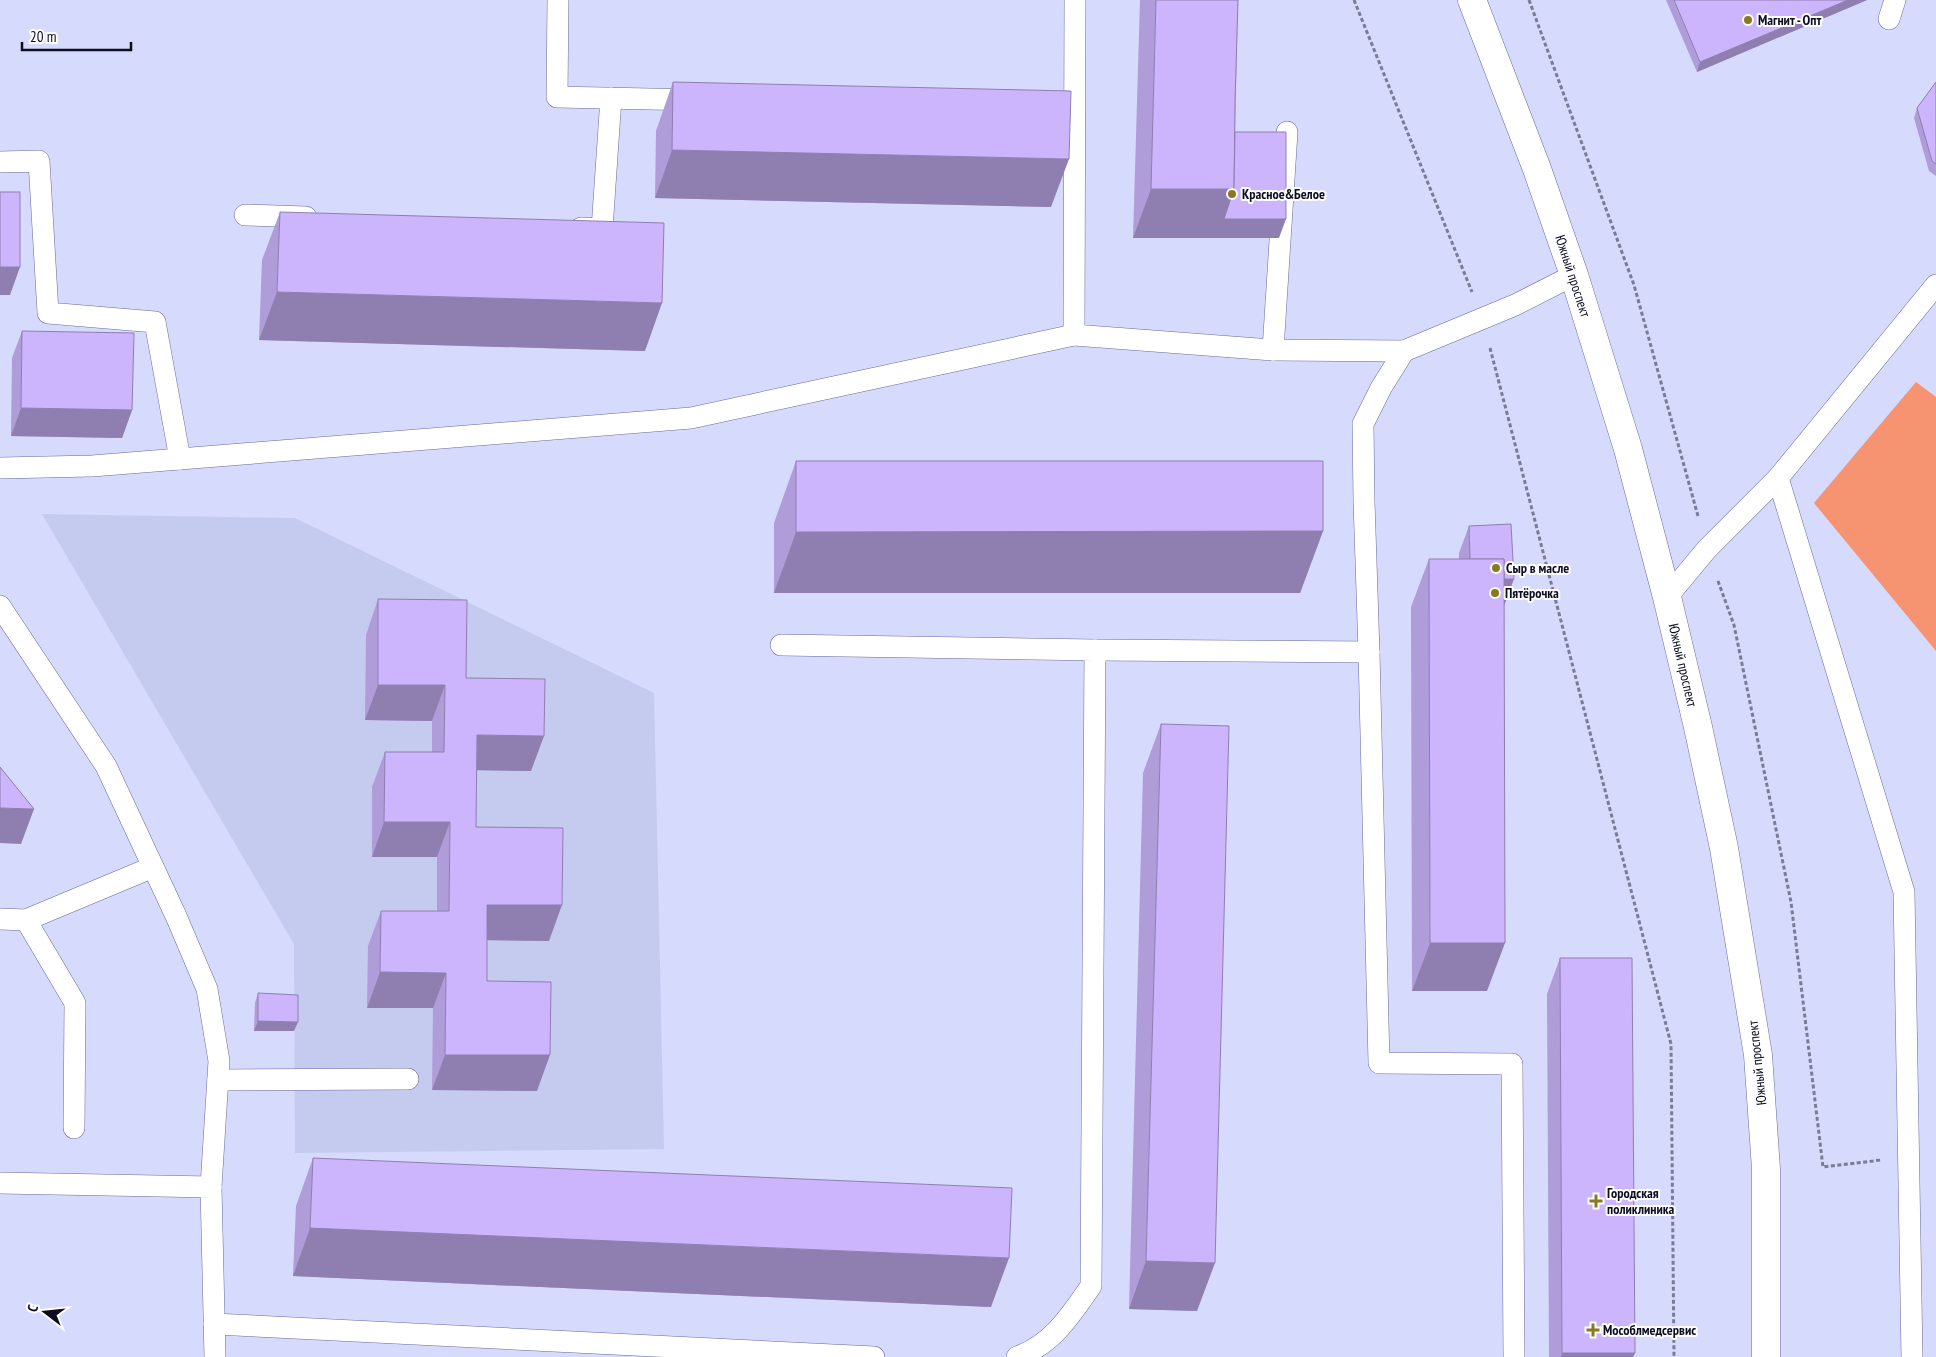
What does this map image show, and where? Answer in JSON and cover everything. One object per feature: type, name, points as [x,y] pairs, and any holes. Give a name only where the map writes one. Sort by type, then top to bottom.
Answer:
[{"type":"main road","name":"Южный проспект","points":[[1472,0],[1537,169],[1574,275],[1628,449],[1667,597],[1698,727],[1724,848],[1758,1055],[1766,1170],[1766,1357]]},
{"type":"lane","points":[[558,0],[557,97],[719,100]]},
{"type":"lane","points":[[1074,336],[1065,108],[1075,0]]},
{"type":"lane","points":[[562,227],[602,229],[611,98]]},
{"type":"lane","points":[[1273,350],[1287,132]]},
{"type":"lane","points":[[0,162],[39,161],[48,313],[155,322],[180,458]]},
{"type":"lane","points":[[244,215],[324,218]]},
{"type":"lane","points":[[0,468],[92,466],[691,418],[1074,336],[1273,350],[1404,351],[1515,305],[1574,275]]},
{"type":"lane","points":[[1667,597],[1708,550],[1778,478],[1936,285]]},
{"type":"lane","points":[[1404,351],[1381,388],[1363,424],[1379,1063],[1512,1064],[1514,1357]]},
{"type":"lane","points":[[1778,478],[1904,892],[1912,1357]]},
{"type":"lane","points":[[0,606],[106,766],[207,988],[219,1061],[212,1187],[215,1357]]},
{"type":"lane","points":[[781,645],[1369,652]]},
{"type":"lane","points":[[1017,1357],[1030,1352],[1061,1329],[1091,1286],[1095,650]]},
{"type":"lane","points":[[0,919],[26,920],[153,867]]},
{"type":"lane","points":[[26,920],[74,1003],[74,1128]]},
{"type":"lane","points":[[218,1080],[408,1079]]},
{"type":"lane","points":[[0,1184],[212,1187]]},
{"type":"lane","points":[[214,1324],[874,1357]]},
{"type":"path","points":[[1354,0],[1483,318],[1671,1044],[1674,1357]]},
{"type":"path","points":[[1529,0],[1634,285],[1708,550],[1734,625],[1791,902],[1823,1167],[1908,1157]]},
{"type":"shaded area","points":[[1916,382],[1936,397],[1936,651],[1814,503]]},
{"type":"shaded area","points":[[42,514],[295,518],[654,693],[664,1149],[295,1153],[294,944]]},
{"type":"building","points":[[1156,0],[1238,0],[1234,189],[1151,189]]},
{"type":"building","name":"Магнит - Опт","points":[[1674,0],[1848,0],[1700,62]]},
{"type":"building","points":[[673,82],[1071,91],[1069,159],[672,150]]},
{"type":"building","points":[[1936,82],[1936,164],[1932,161],[1917,108]]},
{"type":"building","points":[[1235,132],[1286,132],[1286,219],[1224,219],[1234,189]]},
{"type":"building","points":[[0,192],[20,192],[20,267],[0,267]]},
{"type":"building","points":[[280,212],[664,223],[662,303],[277,292]]},
{"type":"building","points":[[22,331],[134,333],[132,410],[21,408]]},
{"type":"building","points":[[796,461],[1323,461],[1323,531],[796,532]]},
{"type":"building","points":[[1511,524],[1514,579],[1504,579],[1504,559],[1470,559],[1469,526]]},
{"type":"building","points":[[1429,559],[1504,559],[1505,943],[1430,943]]},
{"type":"building","points":[[378,599],[467,600],[466,678],[545,679],[544,736],[477,735],[476,827],[563,828],[562,905],[487,905],[487,981],[551,982],[550,1055],[445,1055],[446,973],[380,972],[381,911],[449,911],[450,822],[384,822],[385,752],[444,752],[445,685],[378,685]]},
{"type":"building","points":[[1161,724],[1229,726],[1215,1263],[1146,1261]]},
{"type":"building","points":[[0,767],[34,809],[0,808]]},
{"type":"building","points":[[1560,958],[1632,958],[1635,1353],[1562,1353]]},
{"type":"building","points":[[258,993],[298,995],[298,1022],[258,1021]]},
{"type":"building","points":[[313,1158],[1012,1188],[1009,1258],[310,1228]]},
{"type":"place","name":"Магнит - Опт","points":[[1748,20]]},
{"type":"place","name":"Красное&Белое","points":[[1232,194]]},
{"type":"place","name":"Сыр в масле","points":[[1496,568]]},
{"type":"place","name":"Пятёрочка","points":[[1495,593]]},
{"type":"place","name":"Городская поликлиника","points":[[1596,1201]]},
{"type":"place","name":"Мособлмедсервис","points":[[1593,1330]]}]
